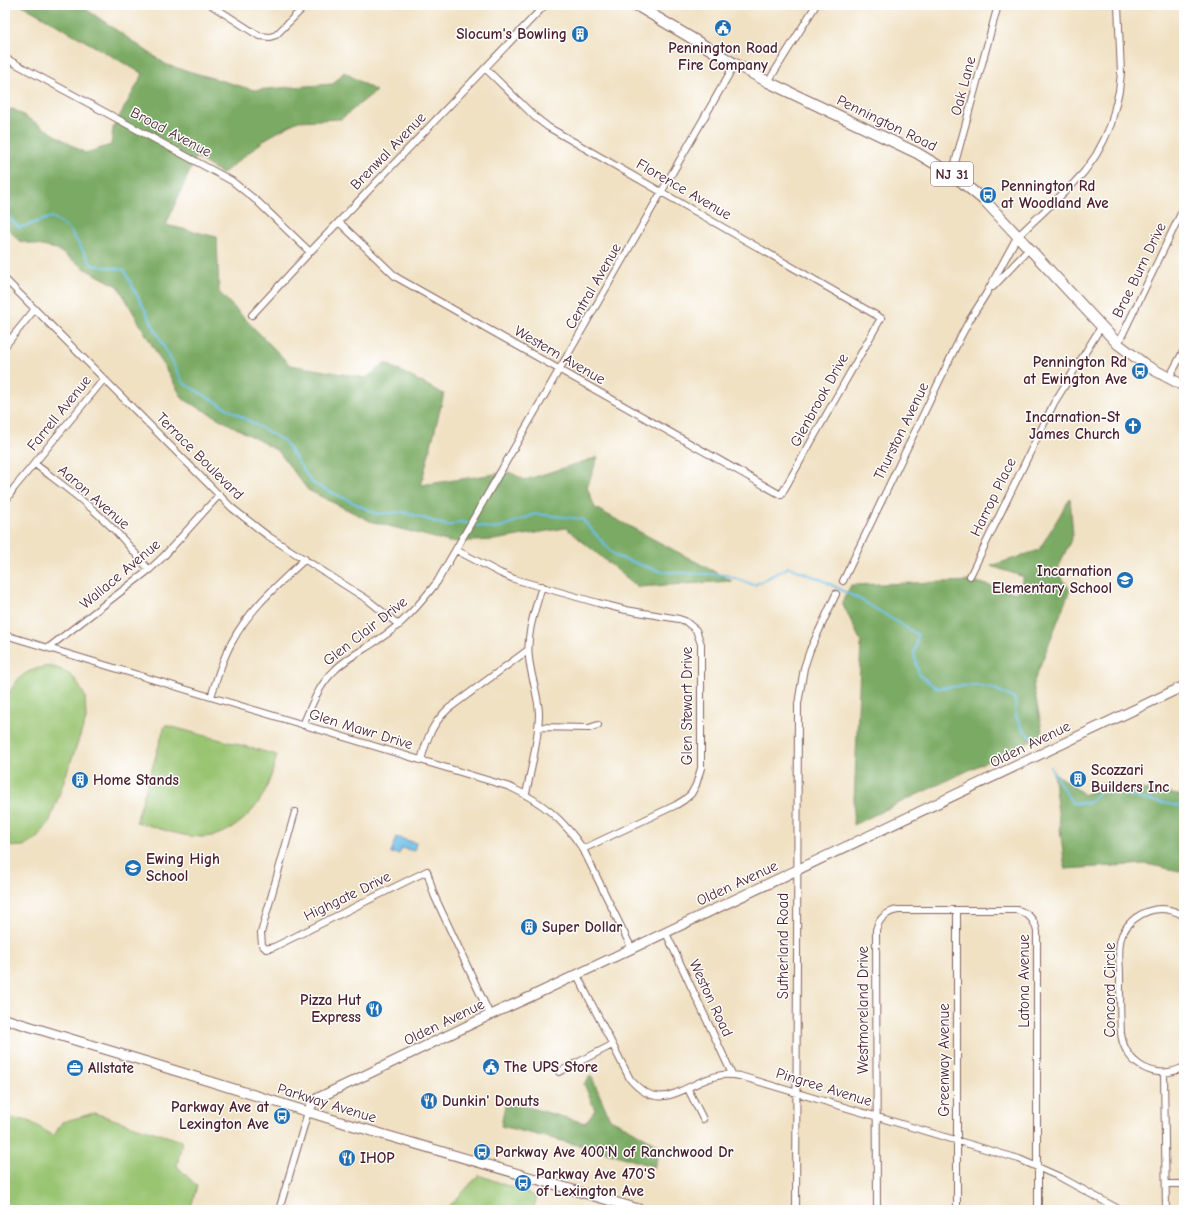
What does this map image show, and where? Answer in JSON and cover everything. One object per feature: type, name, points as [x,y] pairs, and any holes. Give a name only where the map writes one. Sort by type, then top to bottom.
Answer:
[{"type":"main road","name":"Pennington Road","points":[[636,5],[768,82],[917,153],[952,174],[986,202],[1118,344],[1147,366],[1184,386]]},
{"type":"main road","name":"Olden Avenue","points":[[308,1112],[312,1104],[318,1098],[1184,686]]},
{"type":"main road","name":"Parkway Avenue","points":[[6,1022],[642,1210]]},
{"type":"street","points":[[211,5],[259,36],[270,37],[278,33],[306,5]]},
{"type":"street","name":"Brenwal Avenue","points":[[252,315],[545,5]]},
{"type":"street","points":[[768,82],[816,5]]},
{"type":"street","name":"Oak Lane","points":[[952,174],[998,5]]},
{"type":"street","name":"Thurston Avenue","points":[[842,581],[961,336],[1018,237],[1077,180],[1096,155],[1104,140],[1116,108],[1121,74],[1118,5]]},
{"type":"street","name":"Broad Avenue","points":[[5,58],[232,181],[258,202],[310,252]]},
{"type":"street","name":"Central Avenue","points":[[473,520],[735,64]]},
{"type":"street","name":"Florence Avenue","points":[[485,68],[535,117],[548,127],[881,318]]},
{"type":"street","name":"Brae Burn Drive","points":[[1118,344],[1184,207]]},
{"type":"street","name":"Western Avenue","points":[[339,222],[396,277],[781,495]]},
{"type":"street","name":"Thurston Avenue","points":[[986,294],[1029,249]]},
{"type":"street","name":"Terrace Boulevard","points":[[5,279],[218,494],[252,525],[368,600],[399,625]]},
{"type":"street","points":[[5,346],[35,309]]},
{"type":"street","name":"Glenbrook Drive","points":[[781,495],[881,318]]},
{"type":"street","name":"Harrop Place","points":[[970,576],[1054,403],[1101,327]]},
{"type":"street","points":[[1169,378],[1184,350]]},
{"type":"street","name":"Farrell Avenue","points":[[5,502],[34,464],[104,379]]},
{"type":"street","name":"Aaron Avenue","points":[[34,464],[105,520],[149,570]]},
{"type":"street","name":"Wallace Avenue","points":[[48,648],[149,570],[164,556],[218,494]]},
{"type":"street","name":"Glen Clair Drive","points":[[303,725],[316,695],[331,673],[352,656],[379,640],[399,625],[424,599],[442,574],[473,520]]},
{"type":"street","name":"Glen Stewart Drive","points":[[456,550],[500,573],[619,608],[679,619],[685,621],[696,630],[701,644],[701,768],[696,785],[687,797],[676,805],[583,849]]},
{"type":"street","points":[[211,697],[225,656],[240,628],[260,603],[305,559]]},
{"type":"street","points":[[526,794],[538,726],[538,700],[528,650],[532,623],[542,586]]},
{"type":"street","name":"Sutherland Road","points":[[796,1210],[798,704],[804,668],[814,641],[836,594]]},
{"type":"street","name":"Glen Mawr Drive","points":[[5,636],[421,760],[510,787],[526,794],[541,803],[554,814],[575,836],[583,849],[632,949]]},
{"type":"street","points":[[421,760],[429,734],[440,717],[448,709],[528,650]]},
{"type":"street","points":[[538,726],[589,728],[598,725]]},
{"type":"street","name":"Highgate Drive","points":[[295,812],[260,933],[262,945],[266,949],[274,947],[427,871],[434,895],[490,1015]]},
{"type":"street","name":"Concord Circle","points":[[1184,916],[1170,910],[1161,909],[1144,913],[1137,917],[1125,929],[1119,947],[1121,1033],[1123,1046],[1127,1054],[1140,1066],[1147,1070],[1164,1073],[1174,1072],[1184,1067]]},
{"type":"street","name":"Latona Avenue","points":[[889,912],[898,910],[1018,910],[1029,915],[1033,919],[1036,926],[1038,1210]]},
{"type":"street","name":"Greenway Avenue","points":[[957,910],[957,1210]]},
{"type":"street","name":"Westmoreland Drive","points":[[877,1210],[876,930],[881,918],[889,912]]},
{"type":"street","name":"Weston Road","points":[[666,933],[732,1074]]},
{"type":"street","name":"Pingree Avenue","points":[[577,975],[630,1079],[643,1091],[654,1096],[674,1095],[713,1077],[732,1074],[1019,1159],[1060,1176],[1120,1210]]},
{"type":"street","points":[[559,1072],[612,1045]]},
{"type":"street","points":[[1164,1073],[1166,1210]]},
{"type":"street","points":[[688,1088],[703,1119]]},
{"type":"street","points":[[279,1210],[308,1112]]},
{"type":"street","points":[[1166,1184],[1184,1184]]},
{"type":"green space","points":[[22,5],[80,5],[167,65],[254,90],[333,84],[344,72],[376,91],[341,119],[298,121],[267,138],[222,174],[196,157],[166,225],[217,237],[219,292],[290,365],[366,378],[385,363],[444,394],[421,485],[509,472],[525,480],[598,457],[587,487],[595,508],[732,581],[638,587],[566,528],[494,540],[450,542],[370,521],[308,490],[278,451],[183,399],[118,286],[89,271],[56,249],[19,241],[5,225],[5,110],[13,109],[85,153],[111,145],[113,128],[143,74]]},
{"type":"green space","points":[[1070,498],[1073,535],[1057,571],[1070,590],[1033,684],[1043,735],[853,825],[861,642],[842,602],[851,585],[973,581],[1016,593],[1024,577],[991,566],[1039,550]]},
{"type":"green space","points":[[51,666],[67,672],[75,679],[85,696],[86,719],[49,823],[36,839],[29,843],[23,846],[5,847],[5,704],[12,688],[21,677],[41,667]]},
{"type":"green space","points":[[165,725],[277,755],[271,777],[258,804],[242,821],[223,833],[202,837],[177,834],[136,822]]},
{"type":"green space","points":[[1053,772],[1085,795],[1101,783],[1184,796],[1184,872],[1146,864],[1065,869]]},
{"type":"green space","points":[[591,1075],[610,1119],[629,1128],[661,1147],[654,1167],[610,1153],[501,1126],[506,1101],[585,1123],[595,1110],[584,1084]]},
{"type":"green space","points":[[94,1113],[182,1141],[177,1166],[197,1186],[190,1210],[18,1210],[5,1206],[5,1119],[27,1120],[54,1136],[62,1122]]},
{"type":"green space","points":[[479,1175],[537,1197],[533,1210],[446,1210]]},
{"type":"water","points":[[396,837],[416,843],[414,851],[402,848],[399,854],[391,853]]},
{"type":"waterway","points":[[5,213],[19,228],[52,217],[69,229],[92,265],[124,270],[183,383],[284,441],[312,483],[377,514],[404,512],[448,526],[460,522],[495,529],[536,514],[582,519],[615,556],[662,572],[726,575],[754,585],[789,567],[820,579],[863,601],[918,635],[914,654],[919,675],[937,688],[975,685],[993,688],[1015,699],[1016,716],[1024,731],[1036,741]]},
{"type":"waterway","points":[[1050,767],[1072,803],[1088,803],[1104,788],[1137,798],[1184,807]]},
{"type":"place","name":"Pennington Road Fire Company","points":[[723,28]]},
{"type":"place","name":"Slocum's Bowling","points":[[580,34]]},
{"type":"place","name":"Pennington Rd at Woodland Ave","points":[[988,195]]},
{"type":"place","name":"Pennington Rd at Ewington Ave","points":[[1140,371]]},
{"type":"place","name":"Incarnation-St James Church","points":[[1133,426]]},
{"type":"place","name":"Incarnation Elementary School","points":[[1125,580]]},
{"type":"place","name":"Scozzari Builders Inc","points":[[1078,779]]},
{"type":"place","name":"Home Stands","points":[[80,780]]},
{"type":"place","name":"Ewing High School","points":[[133,868]]},
{"type":"place","name":"Super Dollar","points":[[529,927]]},
{"type":"place","name":"Pizza Hut Express","points":[[374,1009]]},
{"type":"place","name":"The UPS Store","points":[[491,1067]]},
{"type":"place","name":"Allstate","points":[[75,1068]]},
{"type":"place","name":"Dunkin' Donuts","points":[[429,1101]]},
{"type":"place","name":"Parkway Ave at Lexington Ave","points":[[282,1116]]},
{"type":"place","name":"Parkway Ave 400'N of Ranchwood Dr","points":[[482,1152]]},
{"type":"place","name":"IHOP","points":[[347,1158]]},
{"type":"place","name":"Parkway Ave 470'S of Lexington Ave","points":[[523,1183]]}]
